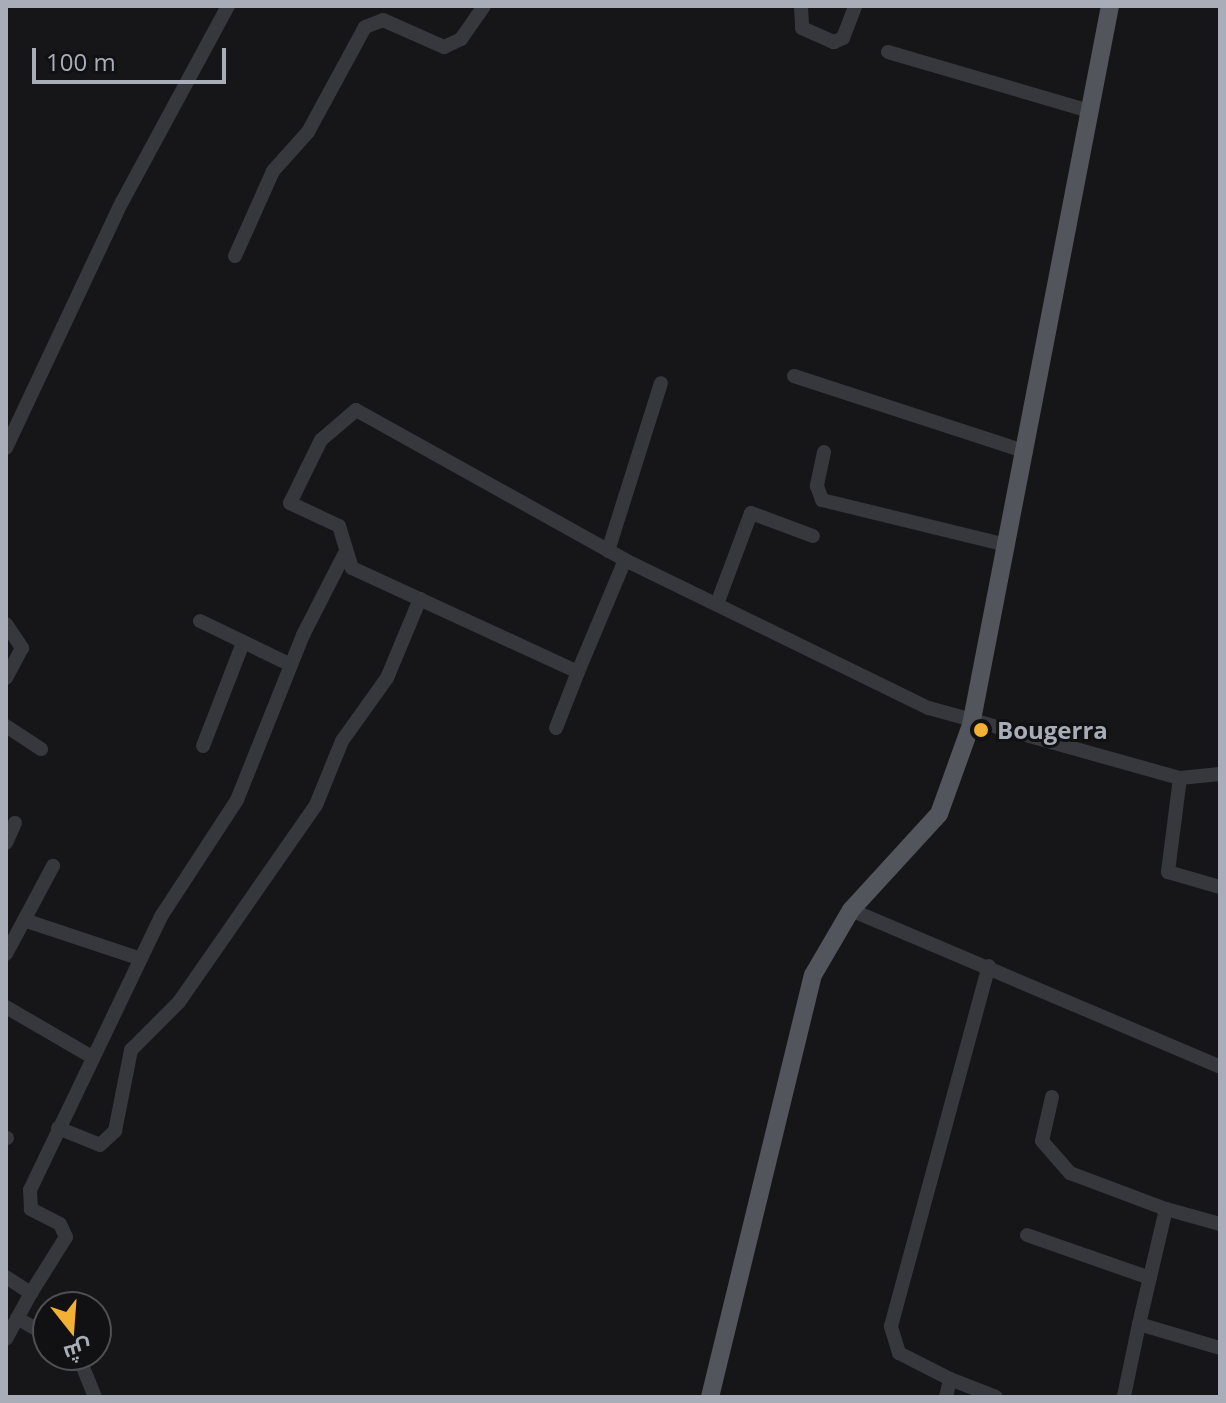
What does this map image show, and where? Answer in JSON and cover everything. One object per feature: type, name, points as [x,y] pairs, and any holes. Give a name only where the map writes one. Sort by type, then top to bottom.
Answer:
[{"type":"main road","points":[[710,1397],[805,1001],[826,948],[851,910],[939,814],[971,725],[1110,6]]},
{"type":"street","points":[[6,448],[122,202],[228,6]]},
{"type":"street","points":[[235,256],[273,171],[308,132],[365,27],[383,20],[444,47],[461,39],[484,6]]},
{"type":"street","points":[[801,6],[802,28],[834,42],[843,38],[855,6]]},
{"type":"street","points":[[888,52],[1090,111]]},
{"type":"street","points":[[794,376],[1026,452]]},
{"type":"street","points":[[608,551],[661,383]]},
{"type":"street","points":[[578,672],[352,568],[344,555],[339,526],[290,503],[321,440],[356,410],[625,560],[971,725],[1180,778],[1220,774]]},
{"type":"street","points":[[824,452],[817,486],[822,500],[1007,545]]},
{"type":"street","points":[[717,604],[751,513],[813,536]]},
{"type":"street","points":[[6,1339],[66,1237],[28,1203],[58,1128],[187,870],[237,800],[291,665],[344,555]]},
{"type":"street","points":[[556,728],[625,560]]},
{"type":"street","points":[[58,1128],[100,1145],[115,1131],[131,1050],[179,1002],[316,805],[342,741],[387,678],[420,599]]},
{"type":"street","points":[[200,621],[291,665]]},
{"type":"street","points":[[6,624],[22,648],[6,678]]},
{"type":"street","points":[[203,746],[243,643]]},
{"type":"street","points":[[6,726],[41,749]]},
{"type":"street","points":[[1180,778],[1168,872],[1220,887]]},
{"type":"street","points":[[6,843],[15,823]]},
{"type":"street","points":[[6,954],[53,866]]},
{"type":"street","points":[[851,910],[989,966],[1220,1067]]},
{"type":"street","points":[[24,920],[141,959]]},
{"type":"street","points":[[989,966],[890,1338],[899,1353],[950,1379],[996,1397]]},
{"type":"street","points":[[6,1007],[92,1057]]},
{"type":"street","points":[[1052,1097],[1042,1141],[1070,1173],[1166,1209],[1220,1224]]},
{"type":"street","points":[[1124,1396],[1166,1209]]},
{"type":"street","points":[[1027,1235],[1150,1278]]},
{"type":"street","points":[[6,1277],[31,1293]]},
{"type":"street","points":[[17,1318],[32,1327]]},
{"type":"street","points":[[1139,1324],[1220,1348]]},
{"type":"street","points":[[84,1371],[95,1397]]},
{"type":"street","points":[[946,1397],[950,1379]]},
{"type":"place","name":"Bougerra","points":[[981,730]]}]
